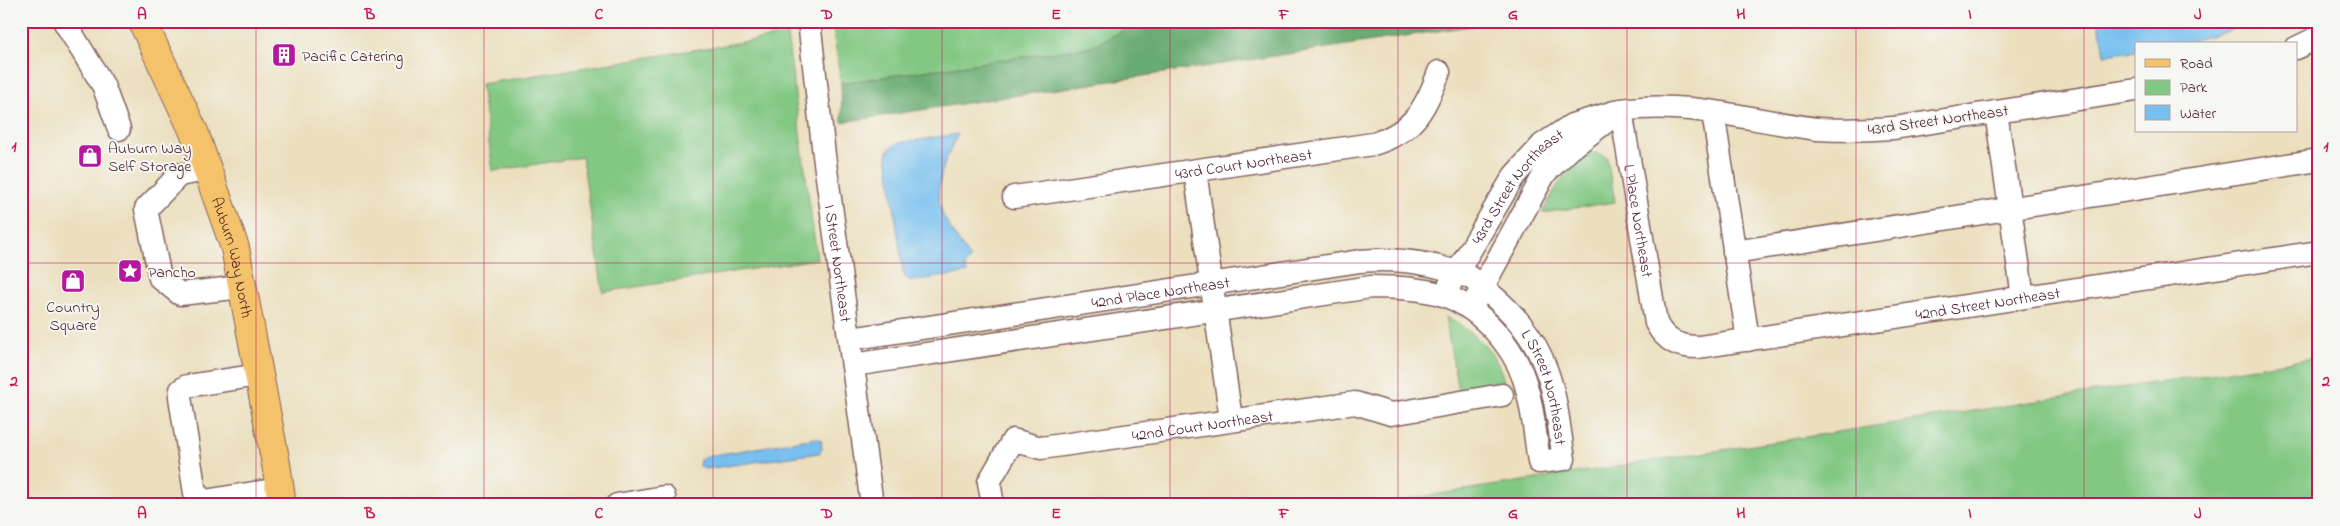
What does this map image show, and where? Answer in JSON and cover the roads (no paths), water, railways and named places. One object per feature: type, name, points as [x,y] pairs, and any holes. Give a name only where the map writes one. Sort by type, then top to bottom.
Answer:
[{"type":"main road","name":"Auburn Way North","points":[[142,21],[194,132],[235,248],[280,497]]},
{"type":"street","points":[[64,21],[106,90],[119,130]]},
{"type":"street","name":"I Street Northeast","points":[[808,21],[872,505]]},
{"type":"street","points":[[2298,47],[2319,37]]},
{"type":"street","name":"43rd Court Northeast","points":[[1014,197],[1372,144],[1390,139],[1403,131],[1428,102],[1439,72]]},
{"type":"street","name":"43rd Street Northeast","points":[[1457,302],[1470,280],[1514,176],[1542,145],[1572,125],[1621,110],[1663,107],[1713,112],[1819,129],[1894,128],[2135,90]]},
{"type":"street","name":"43rd Street Northeast","points":[[1457,302],[1470,280],[1553,163],[1621,110]]},
{"type":"street","name":"L Place Northeast","points":[[1621,110],[1656,323],[1661,331]]},
{"type":"street","points":[[1713,112],[1748,340]]},
{"type":"street","points":[[1996,112],[2023,297]]},
{"type":"street","points":[[1734,252],[2319,160]]},
{"type":"street","points":[[207,170],[179,175],[146,208],[160,278],[180,294],[242,287]]},
{"type":"street","points":[[1195,171],[1230,419]]},
{"type":"street","name":"42nd Street Northeast","points":[[1661,331],[1669,340],[1682,347],[1699,347],[2319,252]]},
{"type":"street","name":"42nd Place Northeast","points":[[850,340],[1385,259],[1415,262],[1470,280]]},
{"type":"street","name":"L Street Northeast","points":[[1457,302],[1499,335],[1524,378],[1531,402],[1539,462],[1564,459],[1554,392],[1534,342],[1522,324],[1470,280]]},
{"type":"street","name":"42nd Place Northeast","points":[[853,365],[1372,287],[1407,288],[1457,302]]},
{"type":"street","points":[[259,375],[187,386],[181,390],[180,397],[195,493],[205,501],[280,497]]},
{"type":"street","name":"42nd Court Northeast","points":[[993,505],[989,482],[1013,440],[1041,448],[1230,419],[1355,403],[1391,414],[1502,395]]},
{"type":"street","points":[[617,505],[664,497]]},
{"type":"water","points":[[2099,21],[2252,21],[2228,31],[2187,42],[2135,42],[2135,51],[2104,55]]},
{"type":"water","points":[[958,134],[944,165],[939,187],[939,198],[945,219],[970,259],[965,265],[967,273],[911,281],[905,277],[903,272],[887,155],[889,149],[898,143]]},
{"type":"water","points":[[816,438],[821,440],[822,449],[819,453],[705,469],[699,466],[700,460],[703,457]]},
{"type":"place","name":"Pacific Catering","points":[[284,55]]},
{"type":"place","name":"Auburn Way Self Storage","points":[[90,156]]},
{"type":"place","name":"Pancho","points":[[130,271]]},
{"type":"place","name":"Country Square","points":[[73,281]]}]
